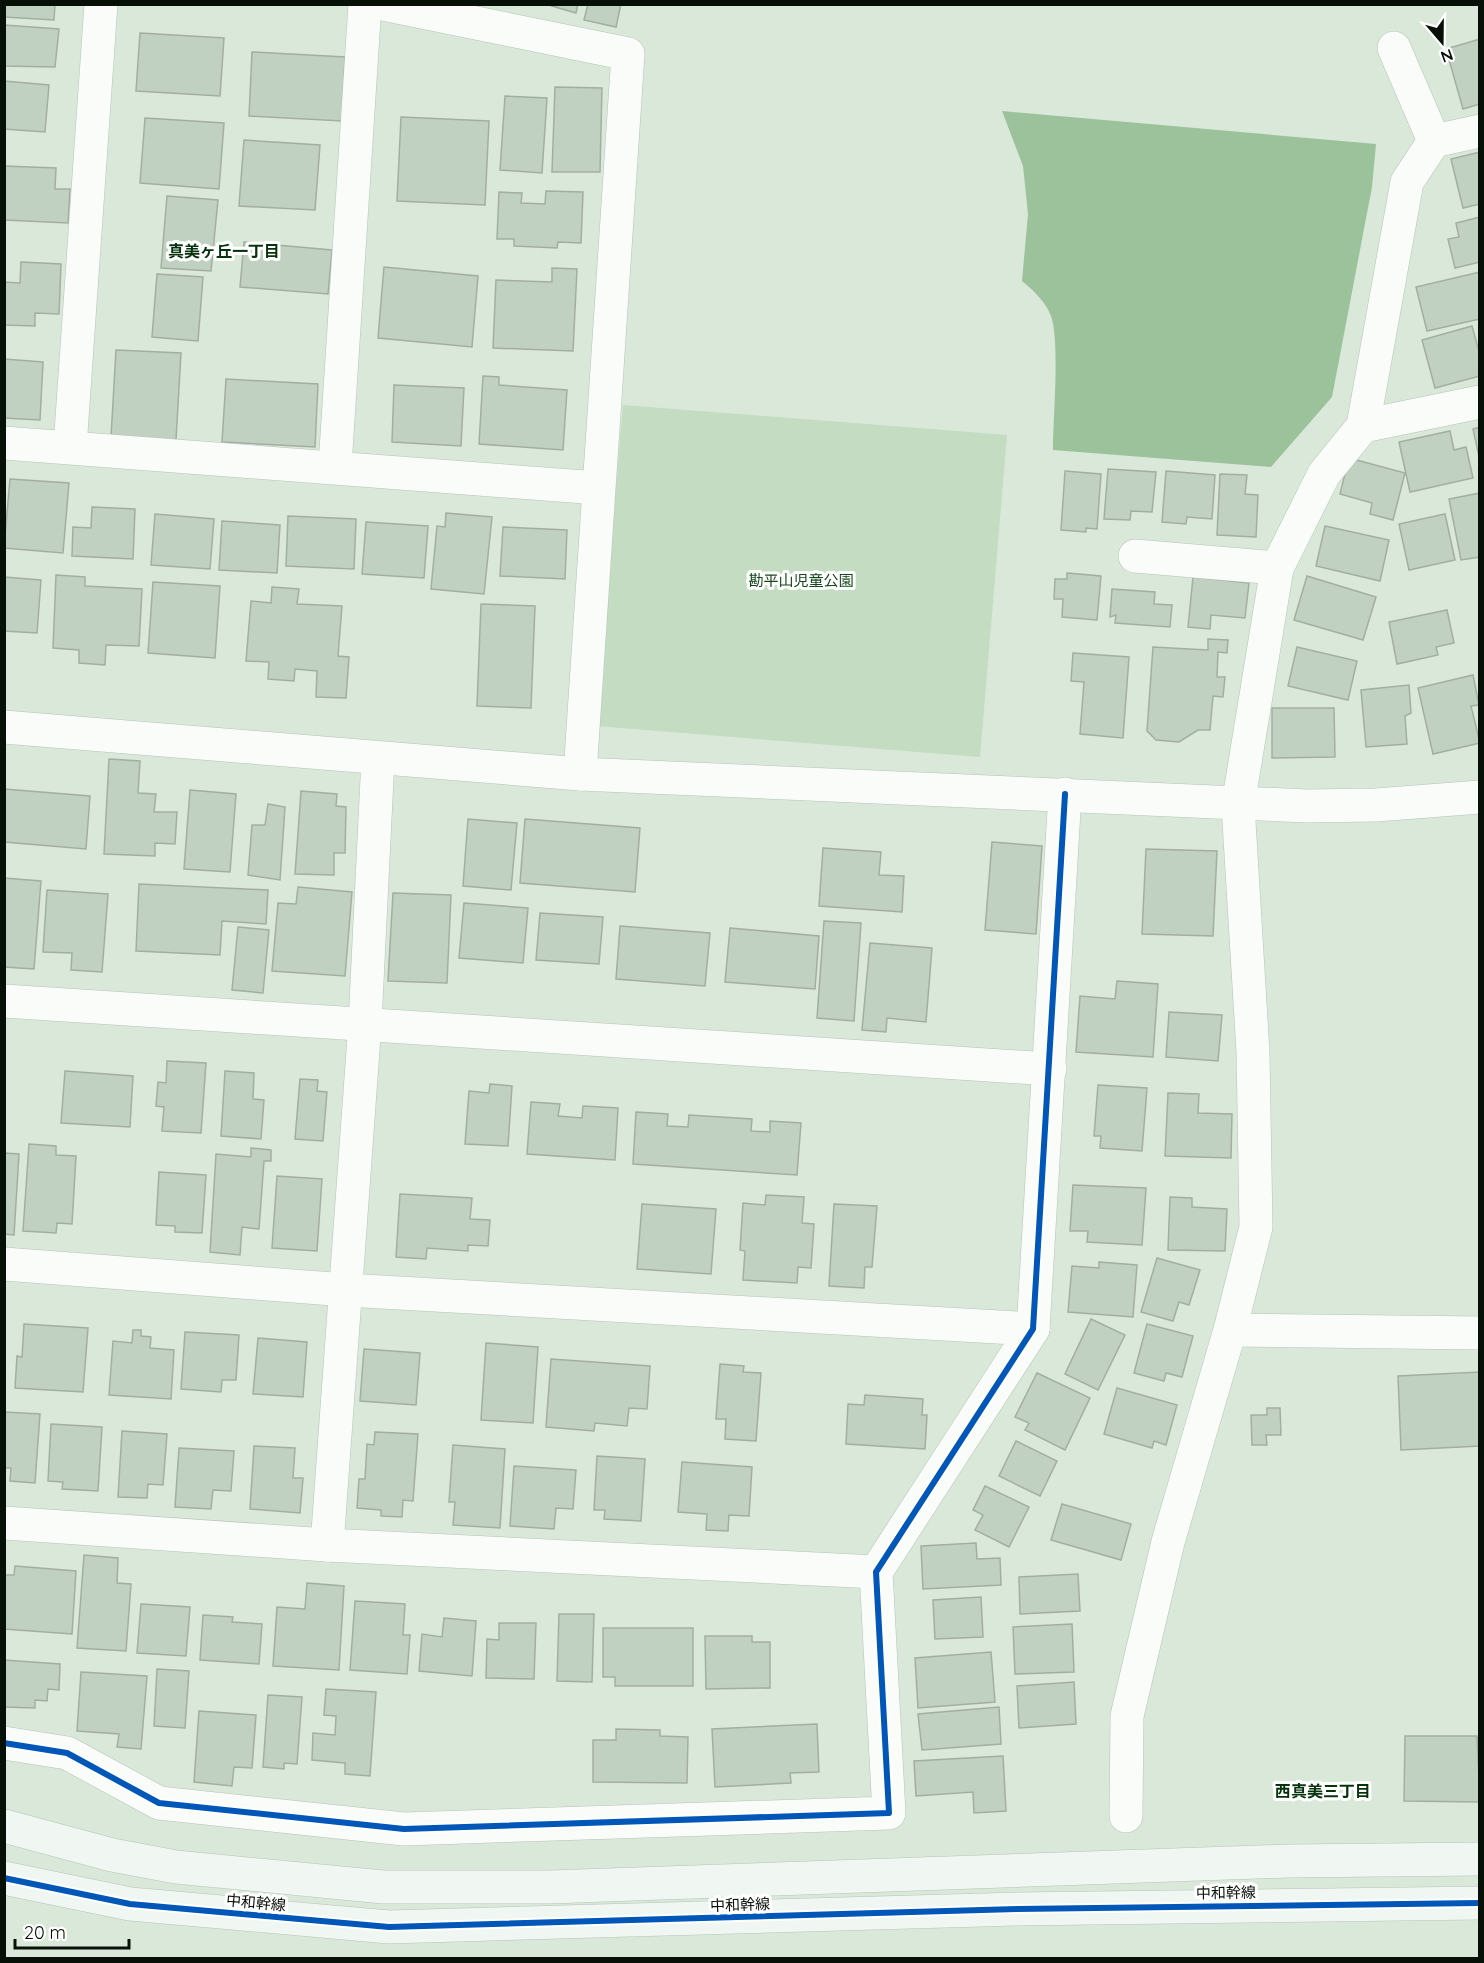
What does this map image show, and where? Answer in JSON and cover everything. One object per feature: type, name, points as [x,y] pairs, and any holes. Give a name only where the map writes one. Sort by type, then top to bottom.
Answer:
[{"type":"main road","name":"中和幹線","points":[[4,1826],[112,1855],[176,1868],[383,1887],[562,1887],[1289,1862],[1479,1859]]},
{"type":"main road","name":"中和幹線","points":[[4,1878],[130,1904],[388,1927],[1029,1908],[1479,1903]]},
{"type":"street","points":[[70,447],[101,4]]},
{"type":"street","points":[[334,466],[365,4]]},
{"type":"street","points":[[383,4],[628,54],[580,774]]},
{"type":"street","points":[[1394,48],[1434,141]]},
{"type":"street","points":[[1126,1816],[1127,1716],[1168,1542],[1230,1330],[1256,1227],[1253,1052],[1238,804],[1277,568],[1324,474],[1364,426],[1407,182],[1434,141],[1479,131]]},
{"type":"street","points":[[1364,426],[1479,402]]},
{"type":"street","points":[[4,443],[334,466],[598,488]]},
{"type":"street","points":[[1136,556],[1277,568]]},
{"type":"street","points":[[4,727],[580,774],[1065,794],[1238,804],[1376,805],[1479,796]]},
{"type":"street","points":[[327,1545],[365,1023],[378,758]]},
{"type":"street","points":[[4,1743],[67,1753],[159,1803],[404,1829],[889,1813],[876,1572],[1033,1329],[1065,794]]},
{"type":"street","points":[[4,1001],[1050,1069]]},
{"type":"street","points":[[4,1264],[346,1290],[1033,1329]]},
{"type":"street","points":[[1230,1330],[1479,1333]]},
{"type":"street","points":[[4,1523],[327,1545],[876,1572]]},
{"type":"green space","name":"勘平山児童公園","points":[[623,405],[1007,435],[980,757],[596,726]]},
{"type":"shaded area","points":[[1002,111],[1376,144],[1372,187],[1332,397],[1271,467],[1053,450],[1056,361],[1054,328],[1046,306],[1022,281],[1028,214],[1023,166]]},
{"type":"building","points":[[4,4],[55,4],[54,20],[4,17]]},
{"type":"building","points":[[545,4],[578,4],[576,13]]},
{"type":"building","points":[[588,4],[621,4],[616,27],[584,20]]},
{"type":"building","points":[[4,25],[59,29],[55,67],[4,66]]},
{"type":"building","points":[[140,33],[224,38],[220,96],[136,91]]},
{"type":"building","points":[[1480,39],[1480,104],[1463,109],[1446,49]]},
{"type":"building","points":[[252,52],[345,57],[342,121],[249,116]]},
{"type":"building","points":[[4,81],[49,85],[45,132],[4,129]]},
{"type":"building","points":[[555,87],[602,88],[600,172],[552,172]]},
{"type":"building","points":[[505,96],[547,98],[542,173],[500,170]]},
{"type":"building","points":[[401,117],[489,121],[485,205],[397,201]]},
{"type":"building","points":[[145,118],[224,123],[219,189],[140,183]]},
{"type":"building","points":[[244,140],[320,145],[315,210],[239,206]]},
{"type":"building","points":[[1480,152],[1480,204],[1463,208],[1451,159]]},
{"type":"building","points":[[4,166],[56,168],[55,189],[70,189],[68,223],[4,220]]},
{"type":"building","points":[[546,191],[583,192],[581,243],[558,242],[557,248],[514,246],[514,239],[497,239],[499,192],[522,193],[521,203],[545,204]]},
{"type":"building","points":[[167,196],[218,200],[211,271],[161,268]]},
{"type":"building","points":[[1480,217],[1480,262],[1455,268],[1448,239],[1459,237],[1456,223]]},
{"type":"building","points":[[244,242],[332,250],[328,294],[240,287]]},
{"type":"building","points":[[21,262],[61,264],[59,314],[35,313],[35,326],[4,325],[4,282],[20,283]]},
{"type":"building","points":[[384,267],[478,276],[472,347],[378,338]]},
{"type":"building","points":[[552,268],[577,269],[573,351],[493,348],[496,280],[552,282]]},
{"type":"building","points":[[1480,272],[1480,319],[1427,331],[1416,287]]},
{"type":"building","points":[[157,274],[203,277],[198,341],[152,337]]},
{"type":"building","points":[[1472,326],[1480,355],[1480,376],[1435,388],[1422,340]]},
{"type":"building","points":[[116,350],[181,353],[176,440],[111,437]]},
{"type":"building","points":[[4,359],[43,362],[40,420],[4,418]]},
{"type":"building","points":[[483,376],[499,377],[499,385],[567,390],[563,450],[479,444]]},
{"type":"building","points":[[226,379],[318,384],[315,447],[222,442]]},
{"type":"building","points":[[394,385],[464,388],[461,446],[392,442]]},
{"type":"building","points":[[1480,427],[1480,461],[1473,429]]},
{"type":"building","points":[[1450,431],[1454,450],[1466,447],[1473,478],[1410,492],[1399,442]]},
{"type":"building","points":[[1349,458],[1405,473],[1393,520],[1370,514],[1372,503],[1340,494]]},
{"type":"building","points":[[1108,469],[1156,472],[1152,512],[1131,511],[1130,520],[1104,519]]},
{"type":"building","points":[[1065,471],[1101,474],[1097,529],[1086,528],[1086,532],[1061,530]]},
{"type":"building","points":[[1166,471],[1215,475],[1212,519],[1187,517],[1186,524],[1162,522]]},
{"type":"building","points":[[1220,474],[1247,475],[1245,494],[1258,495],[1256,537],[1217,535]]},
{"type":"building","points":[[10,479],[69,483],[63,553],[4,548]]},
{"type":"building","points":[[1480,493],[1480,557],[1461,560],[1449,499]]},
{"type":"building","points":[[92,507],[135,509],[133,559],[72,556],[73,527],[91,528]]},
{"type":"building","points":[[446,513],[492,517],[484,594],[431,589],[437,526],[445,527]]},
{"type":"building","points":[[155,514],[214,519],[210,569],[151,565]]},
{"type":"building","points":[[1445,514],[1455,560],[1409,570],[1399,524]]},
{"type":"building","points":[[288,516],[356,519],[354,569],[286,566]]},
{"type":"building","points":[[222,521],[280,525],[277,573],[219,570]]},
{"type":"building","points":[[366,522],[428,526],[424,578],[362,574]]},
{"type":"building","points":[[1325,526],[1389,540],[1380,581],[1316,566]]},
{"type":"building","points":[[503,527],[567,530],[565,579],[500,576]]},
{"type":"building","points":[[1067,573],[1101,576],[1097,620],[1062,617],[1063,599],[1054,599],[1055,579],[1067,579]]},
{"type":"building","points":[[56,575],[85,577],[85,586],[142,589],[139,646],[106,645],[105,665],[79,663],[79,650],[53,648]]},
{"type":"building","points":[[1307,576],[1376,597],[1363,640],[1294,620]]},
{"type":"building","points":[[4,577],[41,580],[37,633],[4,631]]},
{"type":"building","points":[[1193,577],[1249,583],[1245,618],[1211,615],[1210,629],[1188,627]]},
{"type":"building","points":[[153,582],[220,586],[215,658],[148,653]]},
{"type":"building","points":[[272,587],[299,589],[297,604],[342,606],[338,656],[349,657],[346,698],[316,697],[317,671],[295,669],[294,681],[268,679],[269,662],[246,661],[251,601],[271,603]]},
{"type":"building","points":[[1112,589],[1155,592],[1154,604],[1172,605],[1170,627],[1115,623],[1116,615],[1110,617]]},
{"type":"building","points":[[481,604],[535,606],[531,708],[477,706]]},
{"type":"building","points":[[1447,610],[1454,643],[1436,647],[1438,655],[1397,664],[1389,622]]},
{"type":"building","points":[[1208,639],[1228,640],[1227,653],[1218,652],[1217,677],[1225,677],[1223,697],[1213,696],[1210,730],[1198,730],[1179,742],[1156,740],[1147,731],[1153,647],[1208,650]]},
{"type":"building","points":[[1297,647],[1357,661],[1348,700],[1288,686]]},
{"type":"building","points":[[1073,653],[1129,657],[1123,738],[1080,734],[1084,682],[1071,681]]},
{"type":"building","points":[[1473,675],[1479,705],[1471,706],[1480,743],[1433,754],[1418,688]]},
{"type":"building","points":[[1409,685],[1411,713],[1405,716],[1407,744],[1366,747],[1361,690]]},
{"type":"building","points":[[1272,708],[1334,708],[1335,757],[1272,758]]},
{"type":"building","points":[[109,759],[140,761],[138,793],[156,794],[154,812],[177,812],[175,844],[155,843],[155,856],[104,854]]},
{"type":"building","points":[[4,789],[90,796],[86,849],[4,842]]},
{"type":"building","points":[[190,790],[236,794],[230,872],[184,869]]},
{"type":"building","points":[[301,791],[337,794],[336,806],[346,807],[345,853],[334,853],[334,875],[295,874]]},
{"type":"building","points":[[268,804],[285,807],[280,880],[248,875],[252,825],[265,825]]},
{"type":"building","points":[[468,819],[517,823],[511,890],[463,886]]},
{"type":"building","points":[[525,819],[640,828],[635,892],[520,883]]},
{"type":"building","points":[[992,842],[1042,846],[1036,934],[985,930]]},
{"type":"building","points":[[823,848],[881,852],[879,875],[904,876],[902,912],[819,906]]},
{"type":"building","points":[[1146,849],[1217,851],[1213,936],[1142,934]]},
{"type":"building","points":[[4,878],[41,881],[34,969],[4,967]]},
{"type":"building","points":[[139,884],[268,890],[266,924],[222,921],[220,955],[136,951]]},
{"type":"building","points":[[298,887],[352,892],[345,976],[272,971],[278,903],[296,904]]},
{"type":"building","points":[[47,890],[108,894],[102,972],[71,970],[72,953],[43,952]]},
{"type":"building","points":[[393,893],[451,895],[447,983],[388,981]]},
{"type":"building","points":[[464,903],[528,908],[523,963],[459,958]]},
{"type":"building","points":[[540,913],[603,917],[599,964],[536,960]]},
{"type":"building","points":[[824,921],[861,923],[854,1021],[817,1018]]},
{"type":"building","points":[[620,926],[710,933],[705,986],[616,979]]},
{"type":"building","points":[[238,927],[269,930],[263,993],[232,990]]},
{"type":"building","points":[[730,928],[819,936],[815,989],[725,982]]},
{"type":"building","points":[[870,943],[932,948],[926,1022],[887,1018],[886,1032],[862,1030]]},
{"type":"building","points":[[1117,981],[1158,984],[1153,1057],[1076,1052],[1080,996],[1115,999]]},
{"type":"building","points":[[1169,1012],[1222,1015],[1218,1061],[1166,1057]]},
{"type":"building","points":[[167,1061],[206,1063],[201,1133],[162,1131],[164,1107],[156,1106],[158,1082],[166,1083]]},
{"type":"building","points":[[65,1071],[133,1076],[130,1127],[61,1123]]},
{"type":"building","points":[[225,1071],[254,1073],[253,1099],[264,1100],[261,1139],[221,1136]]},
{"type":"building","points":[[300,1079],[318,1080],[317,1091],[327,1092],[323,1141],[295,1139]]},
{"type":"building","points":[[490,1084],[512,1086],[508,1146],[465,1144],[469,1091],[489,1093]]},
{"type":"building","points":[[1098,1085],[1147,1088],[1142,1151],[1100,1148],[1101,1136],[1094,1136]]},
{"type":"building","points":[[1168,1093],[1199,1094],[1198,1113],[1232,1114],[1231,1158],[1165,1156]]},
{"type":"building","points":[[531,1102],[560,1104],[558,1116],[582,1118],[583,1106],[618,1108],[615,1160],[527,1154]]},
{"type":"building","points":[[636,1112],[668,1114],[667,1126],[688,1127],[689,1115],[752,1119],[751,1131],[770,1132],[770,1121],[801,1123],[797,1175],[633,1164]]},
{"type":"building","points":[[29,1144],[56,1146],[56,1155],[76,1156],[72,1224],[57,1223],[56,1233],[23,1231]]},
{"type":"building","points":[[251,1148],[271,1150],[271,1161],[264,1161],[259,1229],[242,1227],[240,1255],[210,1252],[216,1154],[251,1157]]},
{"type":"building","points":[[4,1153],[19,1154],[14,1235],[4,1234]]},
{"type":"building","points":[[159,1172],[206,1175],[202,1233],[175,1232],[175,1226],[156,1225]]},
{"type":"building","points":[[277,1176],[322,1179],[317,1251],[272,1248]]},
{"type":"building","points":[[1073,1185],[1146,1188],[1142,1245],[1087,1242],[1088,1231],[1070,1231]]},
{"type":"building","points":[[400,1194],[472,1198],[470,1219],[490,1220],[488,1246],[468,1245],[468,1251],[427,1248],[426,1259],[396,1257]]},
{"type":"building","points":[[766,1195],[804,1197],[802,1223],[814,1224],[811,1268],[798,1267],[797,1283],[743,1280],[745,1251],[740,1250],[743,1203],[765,1205]]},
{"type":"building","points":[[1170,1197],[1192,1198],[1192,1207],[1227,1209],[1225,1251],[1168,1250]]},
{"type":"building","points":[[642,1204],[716,1209],[711,1274],[637,1269]]},
{"type":"building","points":[[834,1204],[877,1206],[872,1267],[865,1267],[864,1288],[829,1286]]},
{"type":"building","points":[[1157,1258],[1200,1270],[1189,1305],[1179,1302],[1173,1321],[1141,1312]]},
{"type":"building","points":[[1099,1262],[1137,1265],[1133,1317],[1068,1312],[1072,1266],[1099,1268]]},
{"type":"building","points":[[1091,1319],[1125,1335],[1098,1390],[1065,1374]]},
{"type":"building","points":[[24,1324],[88,1328],[83,1392],[15,1388],[17,1356],[22,1357]]},
{"type":"building","points":[[1147,1324],[1193,1336],[1182,1377],[1166,1373],[1164,1381],[1134,1373]]},
{"type":"building","points":[[133,1330],[141,1330],[141,1336],[151,1337],[150,1348],[174,1350],[171,1399],[109,1395],[113,1341],[132,1343]]},
{"type":"building","points":[[185,1332],[239,1335],[236,1380],[222,1380],[221,1392],[181,1389]]},
{"type":"building","points":[[258,1338],[307,1342],[303,1397],[253,1394]]},
{"type":"building","points":[[486,1343],[538,1347],[533,1423],[481,1420]]},
{"type":"building","points":[[364,1349],[420,1353],[416,1405],[360,1401]]},
{"type":"building","points":[[551,1359],[650,1366],[647,1409],[629,1408],[627,1426],[595,1423],[594,1431],[546,1427]]},
{"type":"building","points":[[720,1364],[744,1366],[743,1372],[761,1373],[756,1441],[725,1439],[726,1419],[716,1419]]},
{"type":"building","points":[[1480,1372],[1480,1446],[1401,1450],[1398,1376]]},
{"type":"building","points":[[1037,1373],[1090,1398],[1065,1450],[1025,1430],[1029,1423],[1015,1417]]},
{"type":"building","points":[[1117,1388],[1177,1405],[1166,1445],[1154,1441],[1152,1448],[1104,1434]]},
{"type":"building","points":[[865,1395],[923,1399],[922,1415],[927,1415],[925,1449],[846,1444],[848,1404],[864,1405]]},
{"type":"building","points":[[1267,1408],[1280,1408],[1281,1435],[1266,1435],[1267,1445],[1252,1445],[1251,1415],[1267,1415]]},
{"type":"building","points":[[4,1412],[40,1414],[35,1483],[10,1481],[11,1468],[4,1468]]},
{"type":"building","points":[[51,1424],[102,1427],[98,1491],[62,1489],[63,1482],[48,1481]]},
{"type":"building","points":[[122,1431],[167,1434],[163,1485],[148,1484],[147,1498],[118,1497]]},
{"type":"building","points":[[375,1432],[418,1434],[413,1501],[403,1500],[402,1517],[381,1516],[381,1510],[357,1508],[359,1479],[365,1479],[367,1444],[374,1445]]},
{"type":"building","points":[[1016,1441],[1057,1461],[1040,1496],[999,1476]]},
{"type":"building","points":[[453,1445],[505,1449],[500,1528],[453,1525],[455,1502],[449,1502]]},
{"type":"building","points":[[254,1446],[295,1448],[293,1478],[303,1478],[300,1513],[250,1509]]},
{"type":"building","points":[[179,1448],[234,1451],[231,1491],[213,1490],[211,1509],[175,1507]]},
{"type":"building","points":[[597,1456],[645,1459],[641,1521],[604,1519],[605,1510],[594,1510]]},
{"type":"building","points":[[682,1462],[752,1467],[749,1516],[729,1515],[728,1531],[706,1530],[707,1514],[678,1512]]},
{"type":"building","points":[[514,1466],[576,1470],[573,1509],[556,1508],[554,1529],[510,1526]]},
{"type":"building","points":[[985,1486],[1029,1507],[1009,1547],[975,1530],[983,1515],[973,1510]]},
{"type":"building","points":[[1062,1504],[1131,1524],[1121,1560],[1051,1540]]},
{"type":"building","points":[[976,1543],[977,1559],[1000,1558],[1001,1585],[923,1589],[921,1546]]},
{"type":"building","points":[[84,1555],[118,1558],[117,1583],[131,1584],[126,1651],[77,1648]]},
{"type":"building","points":[[15,1566],[76,1571],[72,1634],[4,1629],[4,1575],[14,1575]]},
{"type":"building","points":[[1078,1574],[1080,1611],[1020,1614],[1019,1577]]},
{"type":"building","points":[[307,1583],[344,1586],[339,1670],[273,1666],[277,1607],[305,1609]]},
{"type":"building","points":[[981,1597],[983,1637],[935,1639],[933,1600]]},
{"type":"building","points":[[355,1601],[405,1604],[403,1635],[410,1635],[407,1674],[350,1670]]},
{"type":"building","points":[[141,1604],[190,1607],[186,1656],[137,1653]]},
{"type":"building","points":[[559,1614],[594,1614],[592,1682],[557,1681]]},
{"type":"building","points":[[203,1615],[233,1617],[232,1622],[262,1624],[259,1664],[200,1660]]},
{"type":"building","points":[[444,1618],[476,1621],[472,1676],[419,1671],[422,1634],[442,1637]]},
{"type":"building","points":[[499,1623],[536,1623],[534,1679],[486,1678],[487,1639],[499,1640]]},
{"type":"building","points":[[1072,1624],[1074,1672],[1015,1674],[1013,1627]]},
{"type":"building","points":[[603,1628],[693,1628],[693,1686],[615,1686],[615,1677],[603,1677]]},
{"type":"building","points":[[705,1636],[752,1636],[752,1642],[770,1642],[770,1688],[706,1689]]},
{"type":"building","points":[[991,1652],[995,1702],[918,1708],[915,1658]]},
{"type":"building","points":[[4,1660],[60,1664],[59,1690],[48,1689],[47,1701],[35,1700],[35,1708],[4,1707]]},
{"type":"building","points":[[157,1669],[189,1671],[185,1728],[154,1726]]},
{"type":"building","points":[[81,1672],[147,1676],[141,1749],[117,1747],[119,1734],[77,1731]]},
{"type":"building","points":[[1074,1682],[1076,1724],[1019,1728],[1017,1686]]},
{"type":"building","points":[[326,1689],[376,1692],[370,1776],[345,1774],[345,1763],[312,1760],[313,1733],[335,1735],[336,1716],[324,1715]]},
{"type":"building","points":[[268,1695],[302,1697],[297,1764],[284,1763],[284,1769],[263,1767]]},
{"type":"building","points":[[999,1707],[1001,1744],[922,1750],[918,1714]]},
{"type":"building","points":[[199,1711],[256,1715],[252,1768],[234,1767],[232,1786],[194,1782]]},
{"type":"building","points":[[817,1724],[819,1772],[790,1773],[791,1783],[715,1787],[712,1729]]},
{"type":"building","points":[[616,1729],[660,1730],[660,1736],[688,1737],[687,1783],[593,1782],[593,1740],[616,1740]]},
{"type":"building","points":[[1405,1736],[1477,1736],[1480,1802],[1404,1801]]},
{"type":"building","points":[[1003,1756],[1006,1811],[974,1813],[973,1792],[916,1796],[914,1761]]},
{"type":"cycle path","points":[[4,1743],[67,1753],[159,1803],[404,1829],[889,1813],[876,1572],[1033,1329],[1065,794]]},
{"type":"cycle path","points":[[4,1878],[130,1904],[389,1927],[1017,1909],[1480,1903]]},
{"type":"district","name":"真美ヶ丘一丁目","points":[[224,251]]},
{"type":"district","name":"西真美三丁目","points":[[1323,1791]]}]
